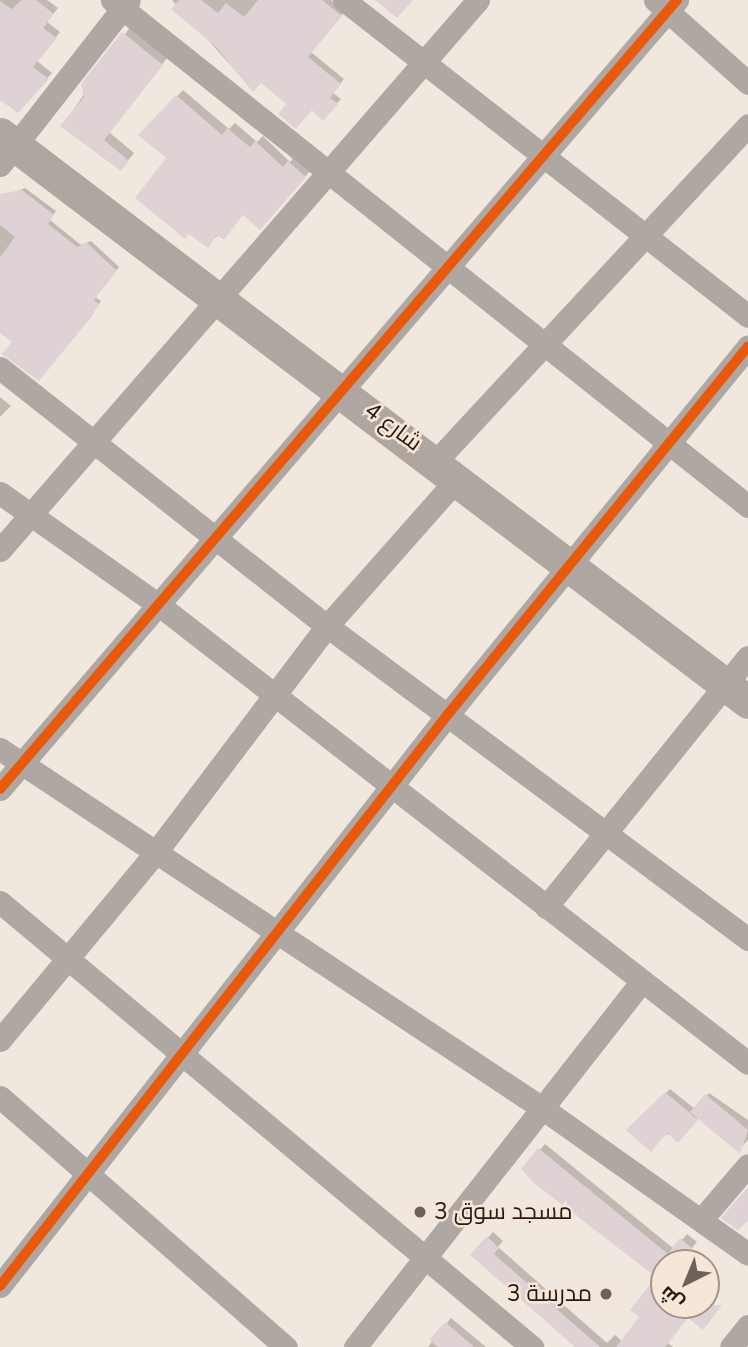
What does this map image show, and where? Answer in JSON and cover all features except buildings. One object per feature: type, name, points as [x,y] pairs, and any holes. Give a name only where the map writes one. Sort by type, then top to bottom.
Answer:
[{"type":"street","points":[[344,0],[421,65],[541,159],[748,316]]},
{"type":"street","points":[[0,550],[332,172],[478,0]]},
{"type":"street","points":[[4,148],[121,3],[332,172],[447,270],[545,343],[748,506]]},
{"type":"street","points":[[0,789],[346,392],[541,159],[666,4],[748,83]]},
{"type":"street","points":[[0,1040],[66,956],[156,852],[272,694],[545,343],[647,240],[748,125]]},
{"type":"street","name":"شارع 4","points":[[4,148],[346,392],[572,563],[737,693]]},
{"type":"street","points":[[0,1286],[185,1055],[449,713],[572,563],[667,441],[748,346]]},
{"type":"street","points":[[0,368],[92,445],[218,536],[327,626],[608,830],[748,939]]},
{"type":"street","points":[[0,493],[29,516],[159,604],[748,1063]]},
{"type":"street","points":[[546,907],[608,830],[737,693],[748,657]]},
{"type":"street","points":[[0,749],[542,1108],[748,1254]]},
{"type":"street","points":[[0,902],[532,1347]]},
{"type":"street","points":[[355,1347],[423,1256],[642,981]]},
{"type":"street","points":[[0,1097],[286,1347]]},
{"type":"street","points":[[701,1220],[748,1166]]},
{"type":"street","points":[[731,1347],[748,1326]]},
{"type":"cycle path","points":[[0,789],[677,0]]},
{"type":"cycle path","points":[[0,1286],[449,713],[748,347]]},
{"type":"place","name":"مسجد سوق 3","points":[[420,1212]]},
{"type":"place","name":"مدرسة 3","points":[[606,1294]]}]
